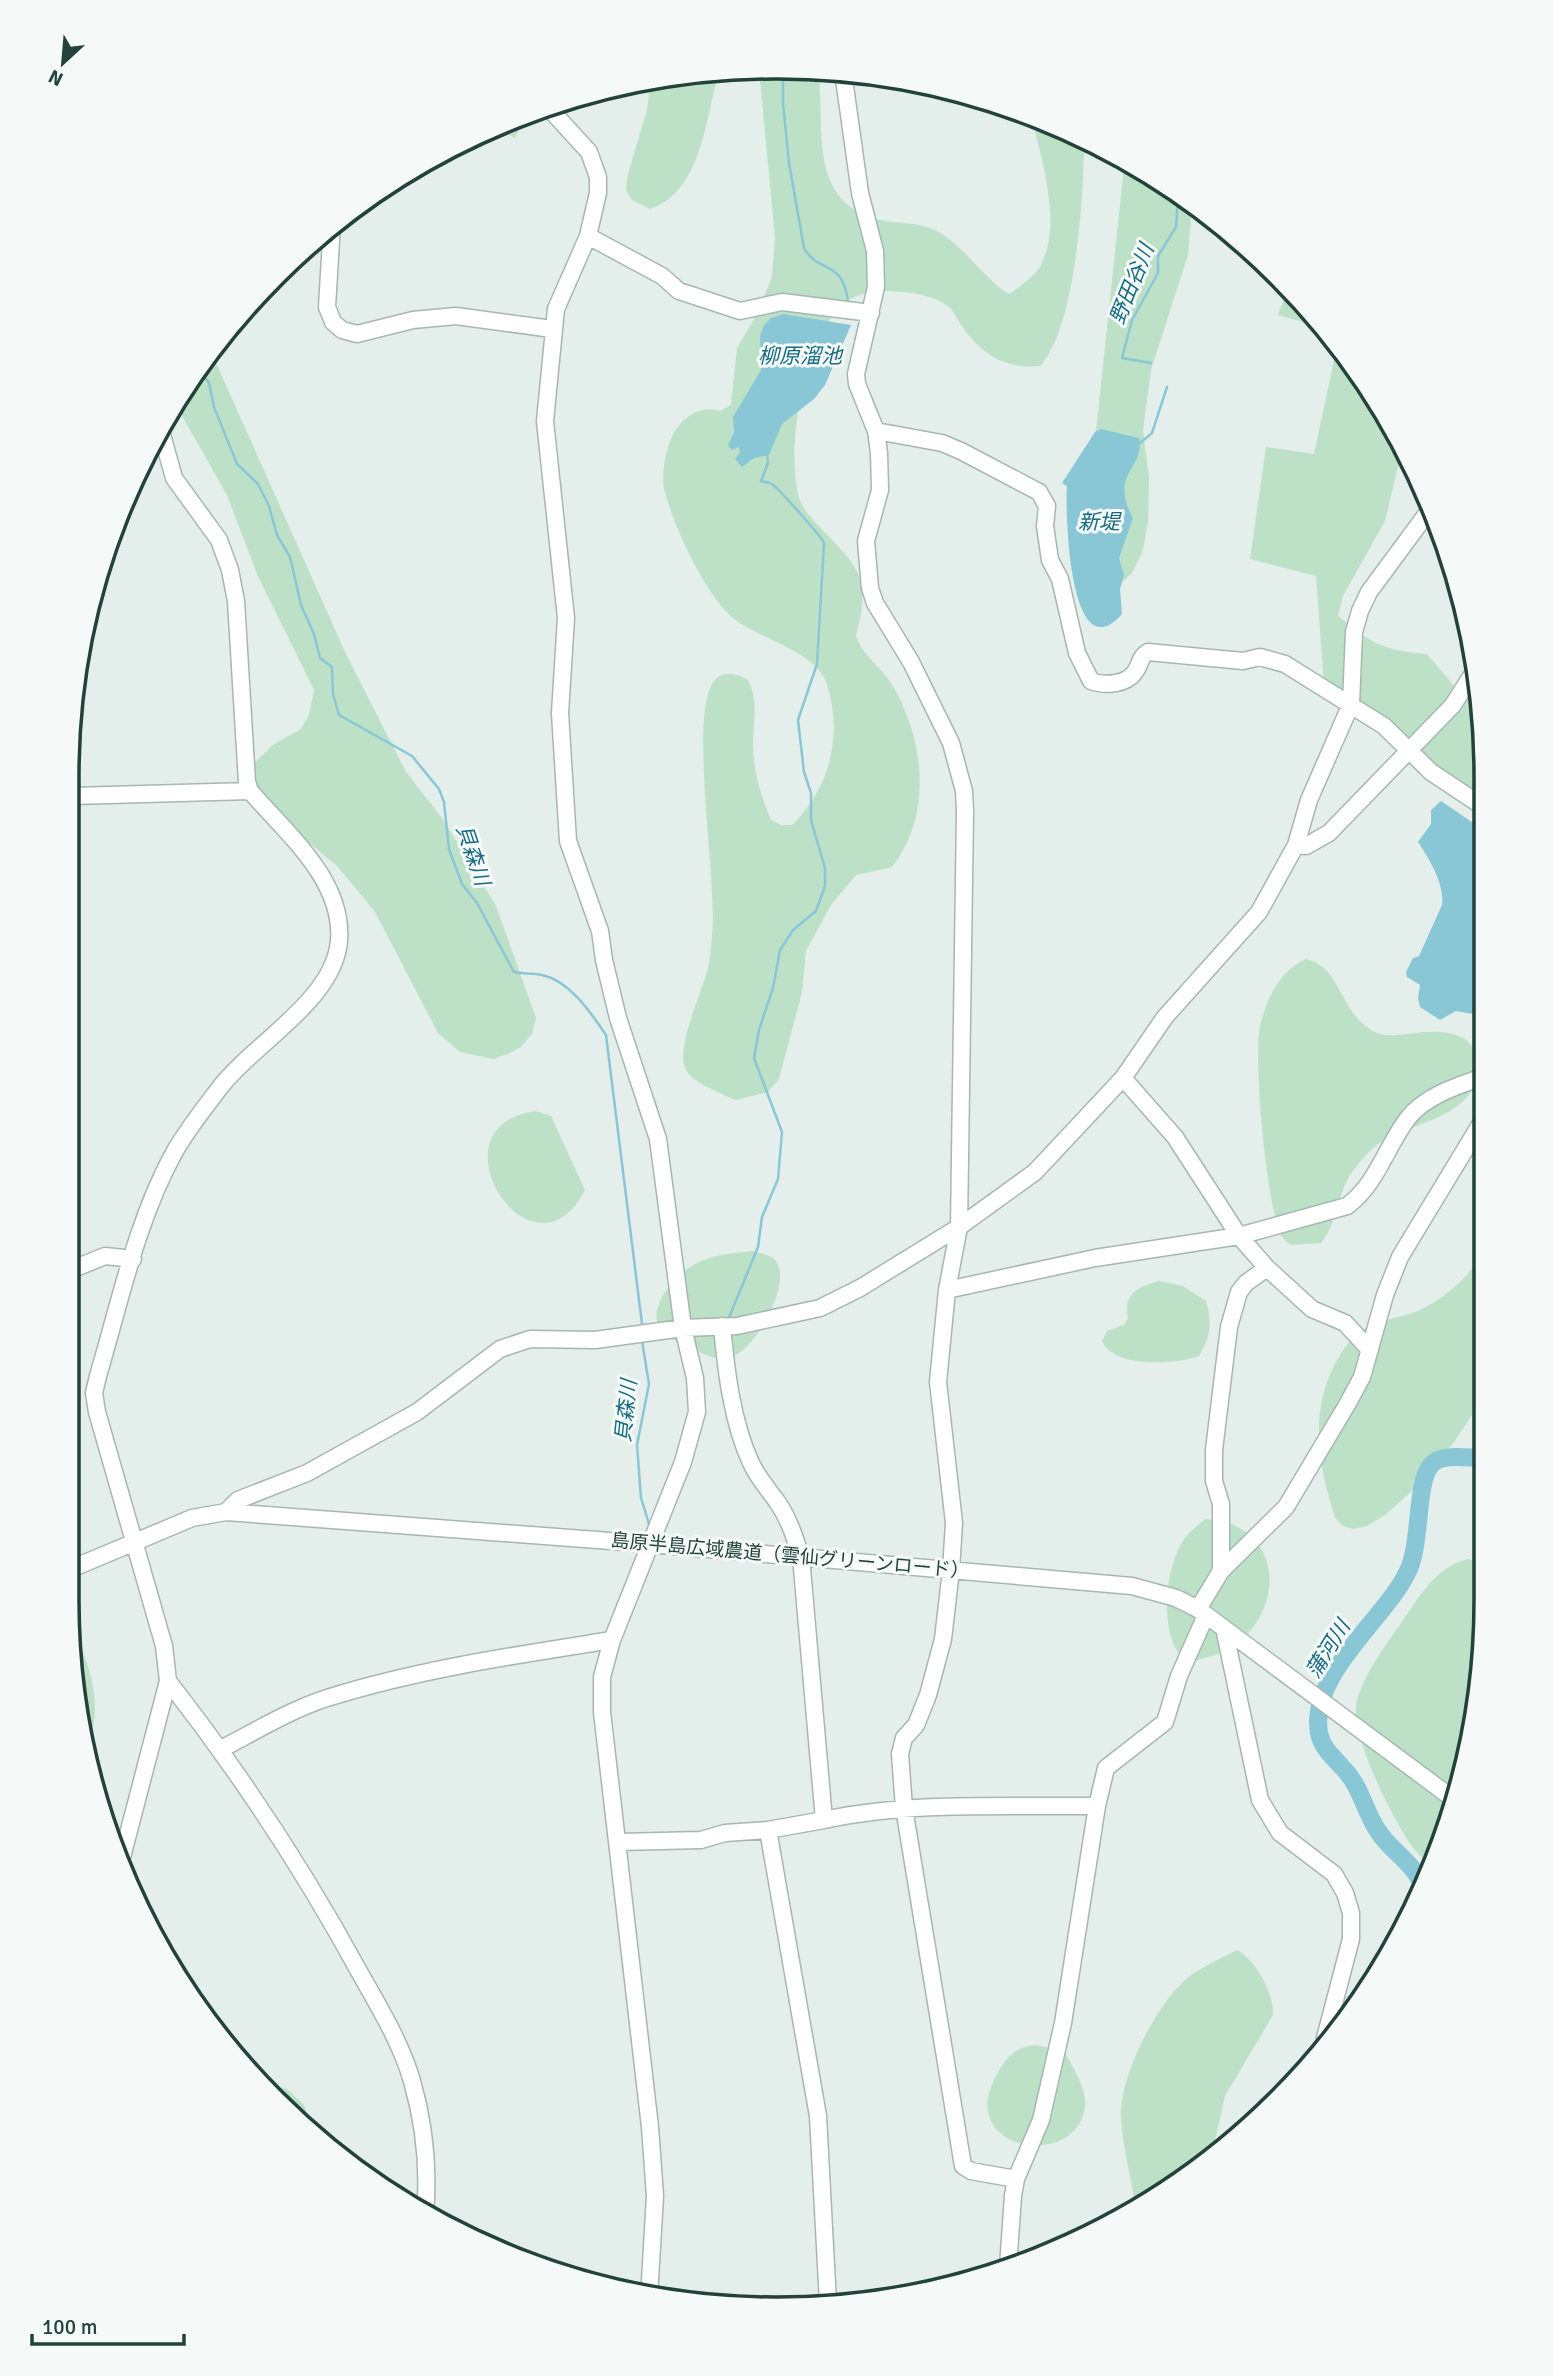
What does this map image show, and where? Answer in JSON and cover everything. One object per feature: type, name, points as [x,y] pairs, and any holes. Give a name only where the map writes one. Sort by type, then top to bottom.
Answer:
[{"type":"street","points":[[844,82],[860,193],[875,251],[876,287],[857,311],[856,374],[857,384],[876,431],[880,490],[866,541],[870,588],[874,603],[911,662],[951,743],[964,791],[959,1227],[947,1290],[938,1382],[954,1523],[943,1639],[916,1725],[904,1738],[900,1754],[904,1808],[962,2166],[971,2171],[1016,2179]]},
{"type":"street","points":[[556,115],[595,163],[598,192],[588,236],[563,290],[552,329],[545,421],[566,618],[559,713],[568,841],[600,931],[618,1018],[657,1139],[683,1328],[695,1378],[697,1412],[683,1462],[612,1640],[602,1677],[602,1712],[619,1842],[654,2182],[650,2285]]},
{"type":"street","points":[[588,236],[616,249],[679,291],[740,311],[782,302],[857,311]]},
{"type":"street","points":[[331,240],[327,307],[333,322],[342,330],[357,334],[413,320],[456,316],[552,329]]},
{"type":"street","points":[[876,431],[952,447],[1039,492],[1047,506],[1045,526],[1050,560],[1060,579],[1077,653],[1091,681],[1107,684],[1126,680],[1136,671],[1142,656],[1148,652],[1243,661],[1260,657],[1285,664],[1351,704],[1410,748],[1431,772],[1474,801]]},
{"type":"street","points":[[125,1847],[167,1681],[164,1646],[97,1412],[94,1393],[132,1259],[159,1185],[193,1124],[225,1081],[321,987],[335,962],[339,939],[337,914],[330,888],[250,791],[245,774],[236,601],[230,570],[219,540],[174,478],[164,443]]},
{"type":"street","points":[[226,1512],[238,1500],[307,1473],[417,1412],[500,1349],[530,1339],[595,1340],[683,1328],[722,1326],[789,1316],[820,1308],[860,1288],[959,1227],[1035,1172],[1123,1078],[1165,1017],[1259,912],[1296,845],[1309,800],[1351,704],[1354,632],[1360,611],[1369,592],[1424,517]]},
{"type":"street","points":[[1296,845],[1306,846],[1329,833],[1453,705],[1468,682]]},
{"type":"street","points":[[79,796],[250,791]]},
{"type":"street","points":[[1123,1078],[1175,1137],[1239,1236],[1266,1268],[1312,1309],[1345,1323],[1370,1350]]},
{"type":"street","points":[[947,1290],[1095,1258],[1239,1236],[1347,1206],[1360,1197],[1409,1117],[1422,1104],[1474,1080]]},
{"type":"street","points":[[1009,2257],[1016,2179],[1041,2120],[1063,2023],[1097,1806],[1107,1768],[1165,1722],[1202,1612],[1221,1571],[1286,1507],[1348,1403],[1370,1350],[1385,1295],[1400,1257],[1474,1135]]},
{"type":"street","points":[[79,1267],[105,1256],[132,1259]]},
{"type":"street","points":[[1221,1571],[1221,1504],[1214,1481],[1214,1450],[1229,1327],[1239,1292],[1266,1268]]},
{"type":"street","points":[[722,1326],[725,1362],[742,1439],[760,1480],[778,1503],[791,1527],[801,1557],[824,1820]]},
{"type":"street","name":"島原半島広域農道（雲仙グリーンロード）","points":[[79,1565],[192,1518],[226,1512],[650,1544],[1132,1586],[1176,1598],[1202,1612],[1446,1794]]},
{"type":"street","points":[[1224,1628],[1260,1800],[1280,1833],[1334,1874],[1345,1893],[1351,1913],[1351,1939],[1328,2026]]},
{"type":"street","points":[[221,1749],[288,1713],[327,1698],[412,1676],[612,1640]]},
{"type":"street","points":[[167,1681],[221,1749],[341,1938],[394,2036],[412,2081],[422,2132],[428,2179],[426,2203]]},
{"type":"street","points":[[619,1842],[701,1840],[725,1833],[768,1830],[871,1810],[1097,1806]]},
{"type":"street","points":[[768,1830],[818,2116],[828,2295]]},
{"type":"green space","points":[[760,79],[819,80],[824,160],[830,180],[840,197],[856,211],[880,220],[920,225],[935,230],[951,240],[995,284],[1010,294],[1036,272],[1048,246],[1048,190],[1035,128],[1084,151],[1080,225],[1070,292],[1052,348],[1040,366],[1017,365],[997,359],[979,347],[951,309],[935,299],[920,294],[888,291],[852,298],[835,312],[811,358],[798,414],[795,443],[797,490],[807,513],[843,552],[858,574],[862,585],[862,599],[856,636],[863,649],[891,683],[911,728],[920,776],[919,800],[914,824],[892,867],[856,875],[831,905],[806,951],[802,992],[779,1079],[768,1092],[736,1100],[692,1077],[684,1065],[683,1055],[687,1032],[708,968],[712,935],[713,911],[704,763],[707,700],[714,681],[722,675],[735,675],[748,680],[754,703],[753,755],[756,774],[771,820],[781,825],[792,825],[816,795],[824,778],[833,742],[832,703],[827,684],[812,663],[787,647],[747,628],[714,597],[693,562],[669,507],[664,469],[672,437],[679,425],[694,413],[720,411],[731,405],[737,348],[757,314],[772,277],[775,238]]},
{"type":"green space","points":[[716,82],[704,135],[690,172],[680,188],[667,200],[650,209],[632,200],[626,190],[628,174],[647,110],[650,90]]},
{"type":"green space","points":[[520,128],[515,138],[507,133]]},
{"type":"green space","points":[[1124,171],[1191,216],[1188,255],[1151,370],[1143,430],[1149,478],[1148,522],[1143,550],[1132,573],[1116,588],[1094,450]]},
{"type":"green space","points":[[1284,298],[1307,323],[1278,315]]},
{"type":"green space","points":[[1335,358],[1357,389],[1399,462],[1385,521],[1343,596],[1338,616],[1378,644],[1399,651],[1427,654],[1455,687],[1467,681],[1473,731],[1474,792],[1450,779],[1324,684],[1316,576],[1250,559],[1266,447],[1314,454]]},
{"type":"green space","points":[[216,362],[346,654],[406,772],[442,818],[496,906],[536,1018],[532,1034],[521,1047],[508,1054],[493,1059],[460,1052],[438,1033],[375,912],[358,891],[337,866],[290,827],[243,795],[249,768],[274,744],[301,729],[309,715],[314,690],[257,574],[227,495],[181,414]]},
{"type":"green space","points":[[1306,959],[1327,971],[1355,1015],[1377,1033],[1395,1035],[1443,1032],[1466,1040],[1474,1049],[1474,1086],[1466,1098],[1454,1108],[1378,1144],[1350,1176],[1332,1225],[1321,1243],[1291,1245],[1283,1238],[1277,1224],[1267,1170],[1258,1044],[1260,1027],[1270,996],[1281,978]]},
{"type":"green space","points":[[536,1111],[551,1116],[585,1190],[563,1217],[540,1223],[517,1214],[499,1194],[489,1169],[490,1144],[504,1123]]},
{"type":"green space","points":[[754,1251],[774,1259],[779,1269],[780,1283],[768,1316],[748,1345],[736,1355],[720,1359],[677,1341],[661,1330],[657,1322],[659,1304],[675,1279],[697,1263],[711,1258]]},
{"type":"green space","points":[[1474,1266],[1474,1412],[1454,1442],[1413,1490],[1385,1515],[1367,1526],[1353,1529],[1343,1526],[1335,1518],[1329,1499],[1319,1441],[1321,1404],[1334,1366],[1345,1347],[1360,1332],[1377,1322],[1421,1310],[1461,1281]]},
{"type":"green space","points":[[1159,1281],[1183,1286],[1206,1301],[1209,1329],[1199,1356],[1176,1361],[1146,1362],[1119,1356],[1109,1350],[1102,1341],[1107,1331],[1124,1325],[1128,1318],[1130,1297],[1139,1289]]},
{"type":"green space","points":[[1205,1519],[1229,1523],[1248,1534],[1261,1548],[1268,1566],[1269,1586],[1265,1606],[1254,1626],[1238,1643],[1221,1653],[1188,1663],[1171,1638],[1167,1603],[1169,1584],[1178,1551],[1187,1535]]},
{"type":"green space","points":[[1468,1559],[1474,1561],[1473,1645],[1468,1691],[1450,1780],[1424,1859],[1411,1845],[1384,1798],[1361,1739],[1356,1707],[1362,1686],[1390,1638],[1431,1582],[1457,1563]]},
{"type":"green space","points":[[80,1645],[93,1689],[91,1733]]},
{"type":"green space","points":[[1237,1950],[1251,1962],[1263,1979],[1271,1997],[1273,2015],[1225,2096],[1215,2142],[1134,2198],[1121,2119],[1126,2083],[1153,2022],[1177,1988],[1195,1972]]},
{"type":"green space","points":[[1035,2045],[1064,2051],[1078,2077],[1085,2099],[1077,2126],[1062,2139],[1043,2145],[1022,2144],[1004,2136],[992,2122],[988,2102],[996,2076],[1007,2059],[1016,2051]]},
{"type":"green space","points":[[286,2088],[304,2105],[309,2117],[279,2089]]},
{"type":"water","name":"柳原溜池","points":[[783,314],[851,325],[825,385],[814,399],[782,424],[769,455],[754,458],[742,467],[735,459],[740,453],[739,447],[732,450],[728,445],[734,432],[733,417],[761,370],[760,336],[764,325],[771,318]]},
{"type":"water","name":"新堤","points":[[1101,429],[1139,438],[1140,448],[1124,491],[1133,518],[1119,558],[1124,575],[1120,589],[1122,614],[1104,627],[1091,623],[1081,606],[1074,582],[1067,525],[1067,486],[1062,483],[1095,432]]},
{"type":"water","points":[[1441,801],[1474,824],[1474,1014],[1456,1011],[1440,1020],[1420,1007],[1420,985],[1407,977],[1406,972],[1413,958],[1419,956],[1442,905],[1439,880],[1418,842],[1431,824],[1431,810]]},
{"type":"waterway","points":[[783,79],[789,163],[804,248],[817,262],[836,273],[842,280],[848,304]]},
{"type":"waterway","name":"野田谷川","points":[[1151,363],[1122,358],[1132,320],[1158,273],[1158,256],[1176,227],[1177,206]]},
{"type":"waterway","name":"貝森川","points":[[205,377],[237,464],[258,484],[269,506],[277,535],[290,557],[301,605],[314,634],[320,658],[332,667],[333,694],[339,715],[412,756],[439,789],[444,802],[449,849],[462,884],[477,903],[514,972],[542,975],[562,984],[579,999],[606,1035],[642,1324]]},
{"type":"waterway","name":"野田谷川","points":[[1140,443],[1152,433],[1167,387]]},
{"type":"waterway","points":[[728,1320],[758,1247],[762,1217],[778,1179],[782,1132],[754,1058],[759,1030],[773,988],[780,950],[793,930],[816,911],[825,886],[825,868],[811,820],[811,793],[804,772],[798,720],[817,664],[824,543],[771,483],[761,481],[768,463],[767,453]]},
{"type":"waterway","name":"貝森川","points":[[642,1341],[649,1384],[637,1445],[641,1498],[650,1527]]},
{"type":"waterway","name":"蒲河川","points":[[1417,1875],[1383,1838],[1349,1775],[1325,1747],[1319,1733],[1319,1711],[1325,1690],[1336,1669],[1407,1573],[1415,1547],[1423,1486],[1431,1465],[1441,1459],[1474,1458]]}]
